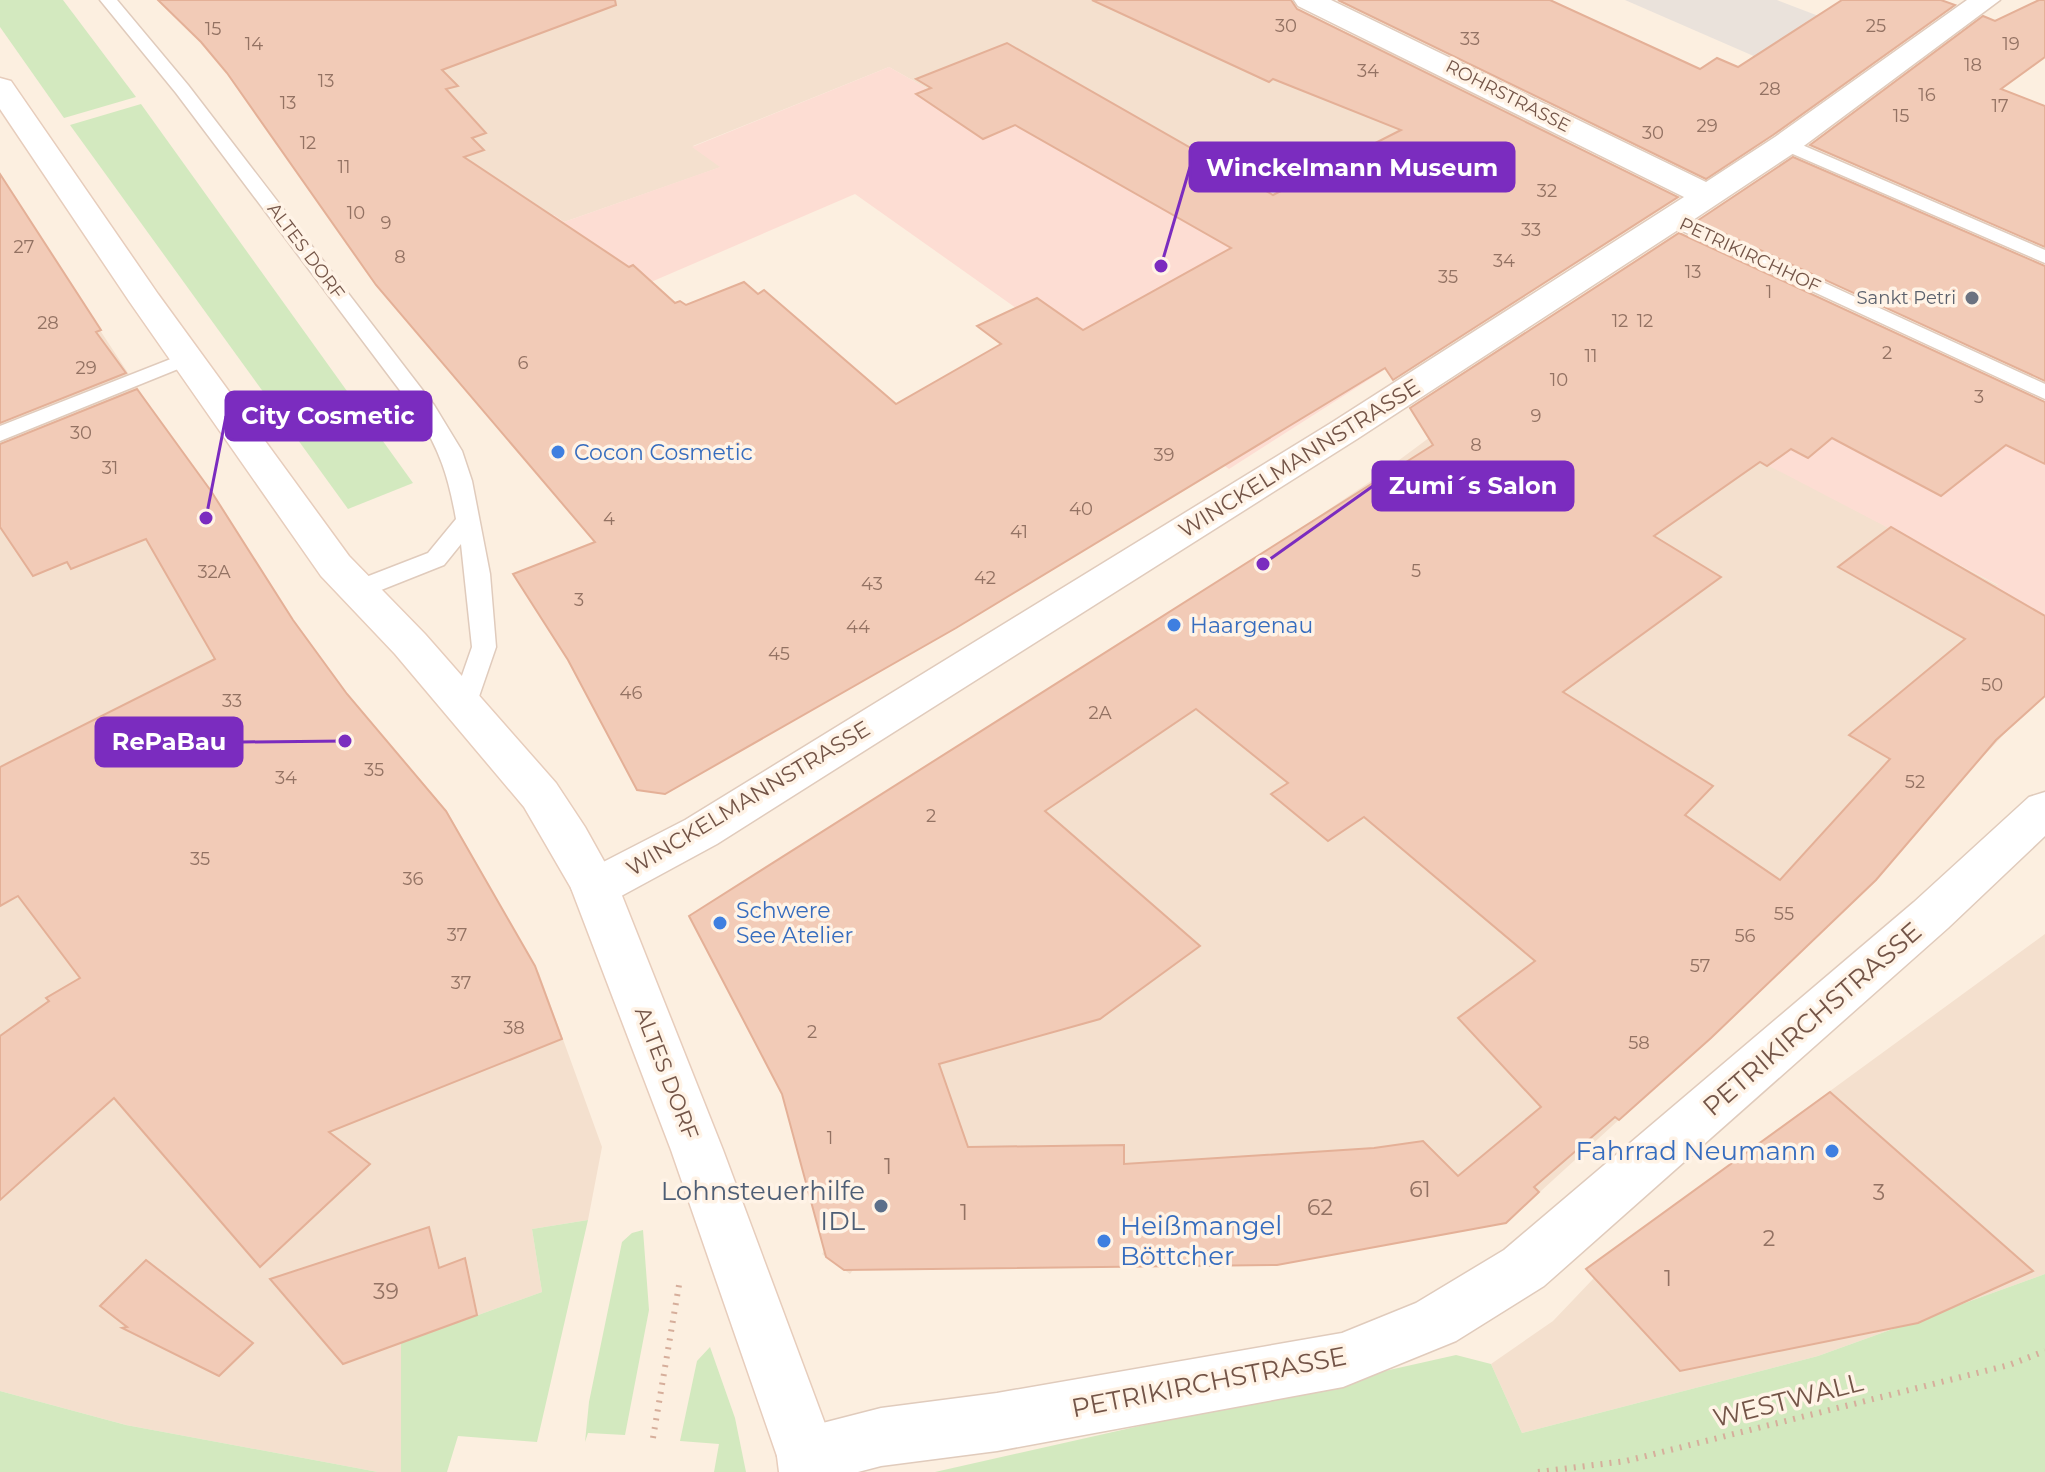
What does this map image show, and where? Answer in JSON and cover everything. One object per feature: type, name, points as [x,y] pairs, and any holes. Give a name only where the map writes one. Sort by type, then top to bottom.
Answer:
[{"type":"street","name":"ROHRSTRASSE","points":[[1308,0],[1706,195]]},
{"type":"street","name":"WINCKELMANNSTRASSE","points":[[595,888],[701,832],[1344,431],[1786,144],[1861,87],[1986,0]]},
{"type":"street","name":"ALTES DORF","points":[[0,87],[186,359],[335,566],[540,795],[595,888],[697,1150],[808,1464]]},
{"type":"street","name":"PETRIKIRCHSTRASSE","points":[[808,1464],[881,1437],[997,1422],[1343,1360],[1436,1322],[1524,1268],[1931,915],[2045,809]]},
{"type":"lane","name":"ALTES DORF","points":[[108,0],[182,89],[426,410],[451,451],[461,481],[478,574],[484,647],[464,707]]},
{"type":"lane","points":[[1786,144],[2045,257]]},
{"type":"lane","name":"PETRIKIRCHHOF","points":[[1672,219],[2045,392]]},
{"type":"lane","points":[[0,434],[186,359]]},
{"type":"lane","points":[[357,590],[436,559],[467,521]]},
{"type":"path","points":[[653,1438],[682,1270]]},
{"type":"path","name":"WESTWALL","points":[[1538,1472],[1626,1461],[2009,1365],[2045,1351]]},
{"type":"shaded area","points":[[157,0],[1275,0],[1455,82],[1659,190],[1461,321],[928,89],[889,67],[693,146],[721,167],[564,222],[554,215],[447,264],[379,289],[227,73],[201,42]]},
{"type":"shaded area","points":[[1625,0],[1777,0],[1884,41],[1820,85]]},
{"type":"shaded area","points":[[993,63],[1461,321],[1229,469],[1016,308],[855,194],[651,282],[569,290],[447,264],[554,215],[564,222],[720,167],[692,147],[889,67],[928,89]]},
{"type":"shaded area","points":[[0,178],[201,484],[206,483],[293,620],[347,694],[447,811],[539,973],[602,1147],[588,1220],[532,1229],[542,1292],[401,1343],[401,1472],[378,1472],[126,1425],[0,1391]]},
{"type":"shaded area","points":[[1508,379],[1768,464],[1999,586],[1995,588],[2010,728],[1772,980],[1506,1223],[1277,1265],[853,1270],[850,1274],[822,1254],[824,1251],[787,1104],[689,916],[1285,539],[1371,481]]},
{"type":"shaded area","points":[[2045,410],[2045,616],[1994,588],[1998,585],[1723,442]]},
{"type":"shaded area","points":[[2045,934],[2045,1274],[1818,1356],[1522,1433],[1491,1364],[1553,1321],[1594,1278],[1600,1259]]},
{"type":"green space","points":[[0,0],[63,0],[136,97],[64,118],[0,27]]},
{"type":"green space","points":[[141,104],[413,483],[348,509],[70,125]]},
{"type":"green space","points":[[588,1220],[537,1442],[458,1436],[447,1472],[401,1472],[401,1343],[542,1292],[532,1229]]},
{"type":"green space","points":[[643,1230],[649,1310],[625,1435],[588,1433],[585,1442],[589,1402],[622,1242],[632,1233]]},
{"type":"green space","points":[[2045,1274],[2045,1472],[935,1472],[1456,1355],[1491,1364],[1522,1433],[1818,1356]]},
{"type":"green space","points":[[710,1347],[735,1418],[746,1472],[714,1472],[719,1444],[680,1441],[697,1361]]},
{"type":"green space","points":[[0,1391],[126,1425],[378,1472],[0,1472]]},
{"type":"building","points":[[158,0],[615,0],[616,5],[442,70],[458,86],[446,89],[486,133],[472,138],[484,150],[464,157],[629,267],[633,265],[675,303],[680,301],[686,305],[744,282],[758,294],[764,290],[896,404],[1001,344],[977,326],[1037,298],[1083,330],[1231,248],[1015,125],[983,139],[916,94],[931,88],[916,79],[1007,43],[1273,195],[1401,130],[1273,79],[1269,82],[1092,0],[1291,0],[1297,9],[1678,197],[1393,380],[1385,368],[956,628],[665,794],[637,790],[568,660],[513,574],[595,542],[376,285],[227,73]]},
{"type":"building","points":[[1338,0],[1550,0],[1700,69],[1717,58],[1738,67],[1842,0],[1941,0],[1955,5],[1706,179]]},
{"type":"building","points":[[2045,0],[2045,57],[2001,89],[2045,106],[2045,247],[1810,145],[1983,16],[1995,21]]},
{"type":"building","points":[[1793,157],[2045,266],[2045,381],[1697,221]]},
{"type":"building","points":[[0,174],[101,330],[96,332],[126,373],[0,423]]},
{"type":"building","points":[[1679,233],[2045,402],[2045,464],[2006,445],[1941,496],[1832,438],[1808,458],[1791,449],[1767,466],[1760,462],[1654,536],[1721,577],[1563,692],[1713,786],[1685,815],[1780,880],[1890,759],[1849,735],[1965,639],[1838,567],[1891,527],[2045,616],[2045,696],[1996,740],[1876,880],[1711,1038],[1619,1120],[1615,1117],[1534,1187],[1539,1192],[1506,1223],[1277,1265],[844,1270],[826,1257],[782,1094],[689,916],[1433,445],[1410,408]],"holes":[[[1196,709],[1288,783],[1271,794],[1328,841],[1364,817],[1535,961],[1458,1018],[1541,1107],[1458,1176],[1423,1141],[1374,1148],[1124,1164],[1124,1145],[968,1147],[939,1064],[1100,1019],[1200,946],[1045,811]]]},
{"type":"building","points":[[137,389],[211,491],[293,620],[347,694],[446,811],[535,966],[562,1039],[329,1132],[370,1164],[260,1267],[114,1098],[0,1200],[0,1036],[49,1001],[46,998],[80,978],[18,896],[0,906],[0,767],[215,659],[146,539],[71,569],[67,562],[33,576],[0,527],[0,444]]},
{"type":"building","points":[[1830,1092],[2033,1271],[1918,1323],[1680,1371],[1586,1269]]},
{"type":"building","points":[[429,1227],[439,1268],[465,1258],[477,1315],[343,1364],[270,1279]]},
{"type":"building","points":[[146,1260],[253,1343],[219,1376],[122,1328],[127,1327],[100,1306]]},
{"type":"place","name":"Winckelmann Museum","points":[[1161,266]]},
{"type":"place","name":"Sankt Petri","points":[[1972,298]]},
{"type":"place","name":"Cocon Cosmetic","points":[[558,452]]},
{"type":"place","name":"City Cosmetic","points":[[206,518]]},
{"type":"place","name":"Zumi´s Salon","points":[[1263,564]]},
{"type":"place","name":"Haargenau","points":[[1174,625]]},
{"type":"place","name":"RePaBau","points":[[345,741]]},
{"type":"place","name":"Schwere See Atelier","points":[[720,923]]},
{"type":"place","name":"Fahrrad Neumann","points":[[1832,1151]]},
{"type":"place","name":"Lohnsteuerhilfe IDL","points":[[881,1206]]},
{"type":"place","name":"Heißmangel Böttcher","points":[[1104,1241]]}]
